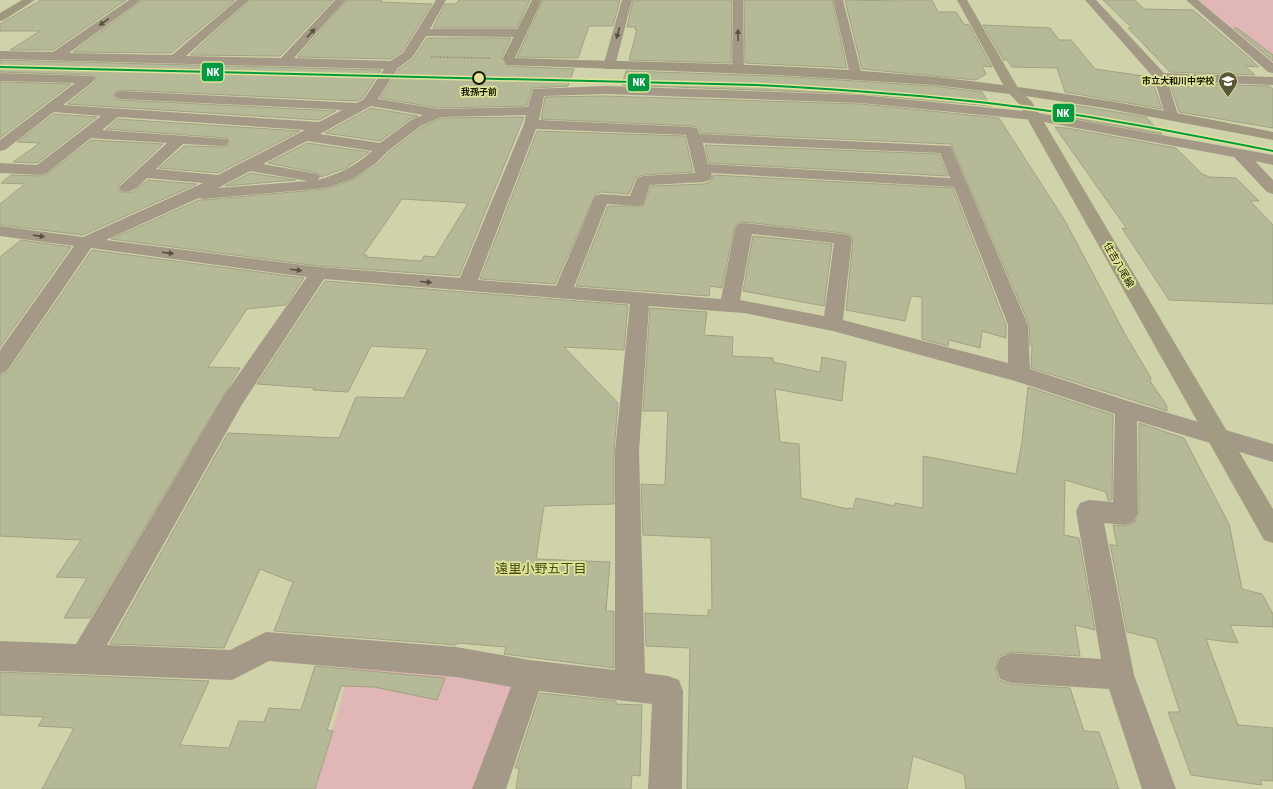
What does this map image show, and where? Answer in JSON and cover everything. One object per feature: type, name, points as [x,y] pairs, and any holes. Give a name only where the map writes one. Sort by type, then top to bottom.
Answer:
[{"type":"main road","name":"住吉八尾線","points":[[962,0],[1013,90],[1025,102],[1273,532]]},
{"type":"street","points":[[0,18],[30,0]]},
{"type":"street","points":[[56,56],[136,0]]},
{"type":"street","points":[[175,59],[244,0]]},
{"type":"street","points":[[284,62],[341,0]]},
{"type":"street","points":[[0,366],[86,242],[194,194],[364,105],[393,65],[408,55],[441,0]]},
{"type":"street","points":[[537,0],[509,58],[511,62],[856,75],[935,81],[1013,90],[1171,115],[1273,136]]},
{"type":"street","points":[[609,66],[627,0]]},
{"type":"street","points":[[738,0],[738,70]]},
{"type":"street","points":[[838,0],[856,75]]},
{"type":"street","points":[[1090,0],[1160,77],[1171,115]]},
{"type":"street","points":[[1191,0],[1273,69]]},
{"type":"street","points":[[421,32],[521,33]]},
{"type":"street","points":[[0,55],[393,65]]},
{"type":"street","points":[[0,77],[88,79],[0,146]]},
{"type":"street","points":[[1160,77],[1273,81]]},
{"type":"street","points":[[467,285],[532,118],[538,92],[605,90],[861,99],[1033,116],[1273,160]]},
{"type":"street","points":[[121,95],[364,105],[439,113],[532,118],[692,131],[704,177],[643,181],[637,201],[601,199],[562,293]]},
{"type":"street","points":[[50,108],[323,127]]},
{"type":"street","points":[[0,168],[41,170],[116,112]]},
{"type":"street","points":[[194,194],[320,185],[333,181],[347,176],[371,160],[383,148],[416,123],[439,113]]},
{"type":"street","points":[[88,134],[222,142]]},
{"type":"street","points":[[306,136],[383,148]]},
{"type":"street","points":[[695,138],[946,149],[1018,325],[1019,374]]},
{"type":"street","points":[[127,188],[180,140]]},
{"type":"street","points":[[1239,153],[1273,189]]},
{"type":"street","points":[[248,166],[333,181]]},
{"type":"street","points":[[702,168],[960,183]]},
{"type":"street","points":[[143,173],[221,180]]},
{"type":"street","points":[[729,306],[744,228],[843,239],[833,324]]},
{"type":"street","points":[[0,231],[319,273],[744,307],[833,324],[1019,374],[1126,409],[1273,453]]},
{"type":"street","points":[[84,658],[233,400],[319,273]]},
{"type":"street","points":[[630,687],[628,451],[640,299]]},
{"type":"street","points":[[1126,409],[1126,514],[1089,511],[1119,675],[1159,789]]},
{"type":"street","points":[[0,656],[84,658],[232,665],[266,646],[456,662],[530,675],[668,691],[665,789]]},
{"type":"street","points":[[1011,668],[1119,675]]},
{"type":"street","points":[[488,789],[530,675]]},
{"type":"path","points":[[408,55],[509,58]]},
{"type":"shaded area","points":[[1199,0],[1273,0],[1273,62]]},
{"type":"shaded area","points":[[352,664],[518,677],[479,789],[315,789]]},
{"type":"building","points":[[41,0],[126,0],[53,50],[10,50],[40,31],[0,31],[0,24]]},
{"type":"building","points":[[142,0],[235,0],[171,53],[73,52]]},
{"type":"building","points":[[250,0],[333,0],[280,56],[190,55]]},
{"type":"building","points":[[347,0],[382,0],[380,2],[432,4],[402,52],[390,59],[297,57]]},
{"type":"building","points":[[459,0],[530,0],[517,28],[433,28],[445,4],[456,4]]},
{"type":"building","points":[[543,0],[620,0],[613,26],[589,26],[578,58],[517,57]]},
{"type":"building","points":[[633,0],[732,0],[731,63],[629,60],[637,30],[635,30],[636,27],[627,27]]},
{"type":"building","points":[[744,0],[832,0],[847,68],[745,63]]},
{"type":"building","points":[[845,0],[932,0],[938,12],[956,12],[964,24],[969,25],[992,67],[982,66],[986,74],[976,80],[862,69]]},
{"type":"building","points":[[1103,0],[1135,0],[1144,9],[1193,10],[1259,67],[1245,66],[1255,75],[1170,72],[1128,28],[1132,28]]},
{"type":"building","points":[[983,25],[1050,28],[1059,40],[1071,40],[1095,69],[1151,77],[1162,109],[1065,92],[1057,68],[1012,67],[1006,59],[1004,61]]},
{"type":"building","points":[[1234,28],[1237,28],[1273,55],[1273,61]]},
{"type":"building","points":[[427,38],[511,38],[502,57],[507,66],[574,69],[568,86],[532,88],[527,106],[439,108],[380,98],[399,69],[413,59]]},
{"type":"building","points":[[0,60],[381,70],[363,98],[357,101],[121,90],[116,91],[113,94],[115,99],[121,100],[336,111],[319,120],[67,104],[94,83],[96,80],[94,75],[0,72]]},
{"type":"building","points":[[626,71],[776,76],[934,86],[982,92],[991,106],[861,94],[622,85]]},
{"type":"building","points":[[0,82],[71,84],[0,138]]},
{"type":"building","name":"市立大和川中学校","points":[[1170,83],[1269,86],[1273,89],[1273,128],[1179,112]]},
{"type":"building","points":[[605,96],[861,104],[999,118],[1065,221],[1126,336],[1151,378],[1150,381],[1167,406],[1167,411],[1031,368],[1032,346],[1030,345],[1029,324],[951,144],[701,133],[698,127],[692,126],[541,119],[545,97]]},
{"type":"building","points":[[1068,104],[1146,117],[1162,134],[1072,118]]},
{"type":"building","points":[[371,108],[418,116],[410,119],[380,141],[325,133]]},
{"type":"building","points":[[54,114],[97,117],[37,163],[13,162],[40,143],[17,142]]},
{"type":"building","points":[[524,117],[459,276],[319,266],[111,239],[199,200],[326,189],[353,180],[377,164],[389,152],[422,127],[441,118]],"holes":[[[402,199],[468,203],[435,257],[424,256],[421,261],[366,257],[367,255],[363,255]]]},
{"type":"building","points":[[118,119],[300,131],[218,173],[159,168],[184,146],[222,147],[227,146],[230,143],[227,138],[106,129]]},
{"type":"building","points":[[1055,127],[1176,148],[1202,174],[1209,177],[1236,178],[1259,201],[1250,201],[1273,225],[1273,304],[1169,300],[1122,228],[1127,229]]},
{"type":"building","points":[[537,131],[685,136],[693,172],[643,175],[636,177],[629,194],[601,192],[595,195],[555,284],[480,279]]},
{"type":"building","points":[[91,140],[163,144],[120,184],[118,189],[121,192],[133,192],[148,180],[197,184],[83,235],[0,225],[0,204],[25,184],[1,183],[11,175],[41,176],[47,174]]},
{"type":"building","points":[[307,143],[369,152],[346,168],[321,177],[318,173],[268,163]]},
{"type":"building","points":[[705,145],[939,154],[948,176],[709,163]]},
{"type":"building","points":[[250,173],[296,180],[225,186]]},
{"type":"building","points":[[713,175],[953,188],[1006,325],[1006,338],[982,331],[980,348],[949,340],[948,346],[922,339],[922,297],[911,296],[905,321],[846,310],[853,239],[850,234],[843,233],[744,222],[738,223],[734,228],[722,288],[710,286],[709,296],[576,286],[608,206],[643,206],[651,186],[704,184],[711,181]]},
{"type":"building","points":[[753,236],[832,244],[824,306],[743,291]]},
{"type":"building","points":[[21,240],[71,247],[0,347],[0,257]]},
{"type":"building","points":[[92,250],[304,278],[286,305],[247,309],[208,367],[240,368],[90,618],[64,618],[87,578],[56,577],[81,540],[0,536],[0,375],[8,372]]},
{"type":"building","points":[[325,281],[628,305],[624,350],[564,347],[618,403],[614,451],[614,504],[544,506],[536,559],[610,562],[606,611],[614,611],[614,668],[504,654],[506,647],[457,643],[456,645],[274,631],[293,582],[260,569],[224,648],[110,644],[228,433],[339,438],[356,397],[404,398],[428,349],[371,346],[348,392],[257,384]]},
{"type":"building","points":[[650,308],[707,312],[704,335],[733,337],[732,356],[773,358],[773,362],[820,372],[822,357],[846,362],[842,401],[775,389],[780,442],[799,444],[801,498],[848,509],[853,509],[856,498],[895,506],[895,503],[923,508],[923,456],[1016,474],[1022,442],[1028,387],[1113,415],[1112,500],[1108,500],[1106,492],[1065,480],[1064,535],[1079,538],[1095,630],[1075,625],[1080,656],[1011,652],[999,656],[995,669],[999,680],[1010,684],[1070,688],[1084,731],[1099,732],[1119,789],[966,789],[964,774],[913,756],[907,789],[687,789],[690,648],[646,646],[645,613],[708,616],[708,610],[712,610],[711,538],[643,535],[641,484],[665,485],[668,411],[643,411]]},
{"type":"building","points":[[1139,423],[1184,438],[1229,524],[1242,589],[1262,594],[1273,614],[1273,627],[1230,625],[1238,643],[1206,639],[1238,725],[1273,728],[1273,781],[1260,780],[1262,785],[1191,775],[1168,712],[1180,712],[1156,639],[1127,632],[1110,544],[1117,546],[1113,525],[1125,526],[1134,523],[1139,515]]},
{"type":"building","points":[[315,666],[445,678],[437,700],[374,687],[341,686],[327,730],[333,731],[315,789],[42,789],[74,728],[38,726],[44,717],[0,715],[0,672],[209,681],[180,745],[229,748],[239,721],[264,722],[269,708],[301,710]]},
{"type":"building","points":[[540,693],[616,701],[616,704],[642,705],[640,776],[632,775],[631,789],[516,789],[519,768],[515,768]]},
{"type":"transit line","name":"NK","points":[[0,67],[757,85],[825,89],[927,97],[1059,112],[1182,133],[1273,151]]},
{"type":"place","name":"我孫子前","points":[[479,78]]},
{"type":"place","name":"市立大和川中学校","points":[[1228,98]]},
{"type":"district","name":"遠里小野五丁目","points":[[541,568]]}]
